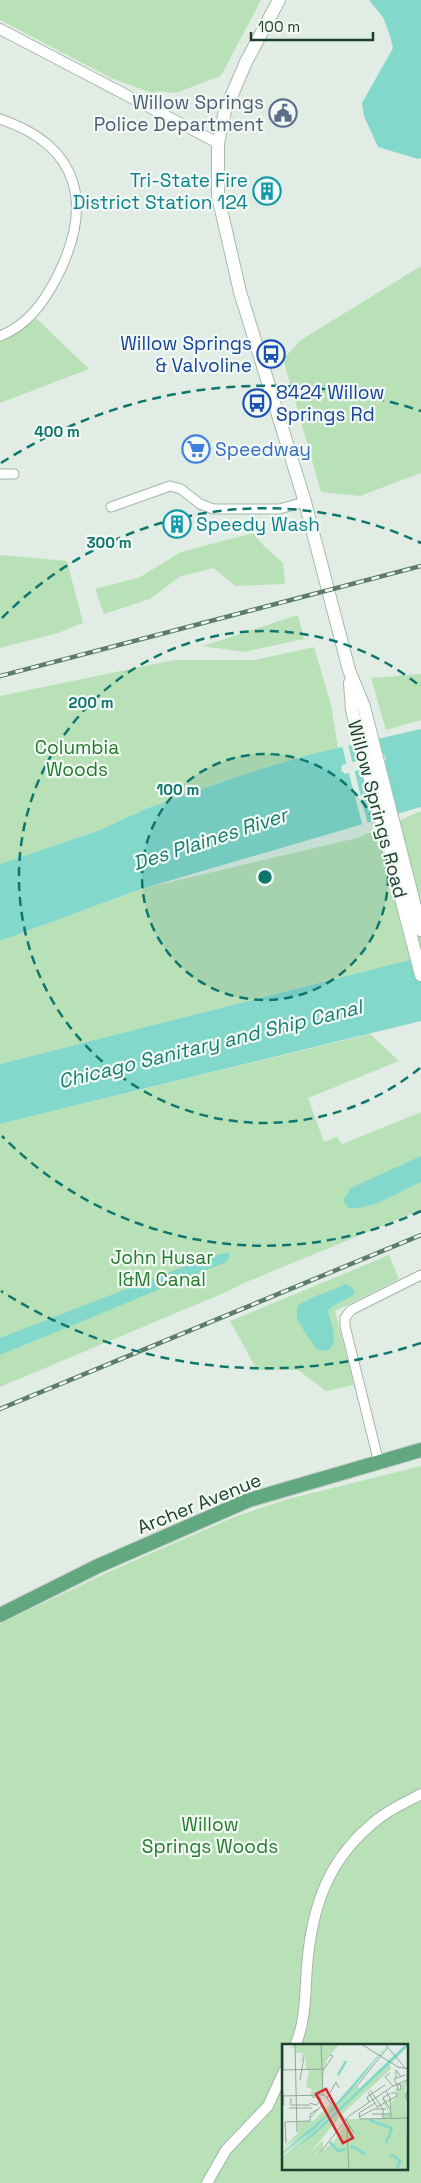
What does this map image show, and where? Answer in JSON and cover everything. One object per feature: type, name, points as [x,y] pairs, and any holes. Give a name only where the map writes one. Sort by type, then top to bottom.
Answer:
[{"type":"main road","name":"Willow Springs Road","points":[[278,0],[235,86],[225,111],[218,143],[218,196],[228,245],[248,317],[305,502],[349,670],[421,975]]},
{"type":"main road","name":"Willow Springs Road","points":[[358,708],[421,930]]},
{"type":"main road","name":"Archer Avenue","points":[[0,1615],[98,1566],[248,1500],[421,1450]]},
{"type":"street","points":[[0,29],[218,143]]},
{"type":"street","points":[[0,118],[32,132],[44,140],[64,162],[75,188],[77,221],[71,246],[47,295],[30,317],[18,327],[0,336]]},
{"type":"street","points":[[0,474],[14,474]]},
{"type":"street","points":[[111,507],[170,486],[181,489],[200,504],[213,509],[279,509],[305,502]]},
{"type":"street","points":[[379,1462],[345,1326],[345,1318],[351,1310],[421,1275]]},
{"type":"street","points":[[296,2044],[302,2030],[310,1933],[317,1903],[329,1877],[346,1850],[360,1835],[379,1818],[421,1794]]},
{"type":"street","points":[[207,2183],[226,2150],[268,2106],[282,2075]]},
{"type":"green space","points":[[0,0],[261,0],[221,76],[176,93],[159,91],[152,93],[111,78],[0,20]]},
{"type":"green space","points":[[421,266],[421,473],[360,496],[321,492],[283,359],[301,340]]},
{"type":"green space","points":[[36,318],[89,369],[0,403],[0,341],[13,336]]},
{"type":"green space","points":[[253,533],[283,563],[285,584],[235,586],[214,568],[181,576],[150,599],[104,614],[95,589],[140,577],[181,552]]},
{"type":"green space","points":[[0,555],[67,561],[83,623],[58,633],[0,648]]},
{"type":"green space","points":[[298,615],[304,639],[244,652],[203,646]]},
{"type":"green space","name":"Columbia Woods","points":[[314,647],[331,704],[338,748],[254,771],[145,809],[100,830],[0,864],[0,696],[174,660],[255,660]]},
{"type":"green space","points":[[421,674],[421,720],[386,730],[371,678]]},
{"type":"green space","points":[[421,811],[421,957],[0,1064],[0,941],[141,889],[357,838]]},
{"type":"green space","name":"John Husar I&M Canal","points":[[370,1034],[399,1061],[308,1098],[324,1142],[337,1137],[342,1144],[421,1112],[421,1210],[0,1387],[0,1124]]},
{"type":"green space","points":[[389,1255],[399,1279],[335,1311],[354,1385],[326,1391],[298,1370],[257,1370],[230,1321]]},
{"type":"green space","name":"Willow Springs Woods","points":[[421,1466],[421,2183],[0,2183],[0,1624],[104,1574],[234,1517],[288,1499]]},
{"type":"water","points":[[369,0],[421,0],[421,158],[418,159],[378,147],[364,116],[362,103],[393,48],[383,17]]},
{"type":"water","name":"Des Plaines River","points":[[421,729],[421,807],[141,889],[0,941],[0,864],[100,830],[145,809],[254,771],[316,753]],"holes":[[[384,754],[386,760],[384,763],[345,774],[341,770],[342,765]]]},
{"type":"water","name":"Chicago Sanitary and Ship Canal","points":[[421,957],[421,1021],[0,1124],[0,1064]]},
{"type":"water","points":[[421,1156],[421,1182],[385,1200],[357,1208],[348,1208],[343,1200],[351,1188]]},
{"type":"water","points":[[229,1252],[229,1258],[226,1262],[0,1355],[0,1338],[209,1257]]},
{"type":"water","points":[[346,1284],[353,1288],[355,1293],[328,1311],[334,1333],[333,1344],[327,1351],[316,1349],[297,1320],[297,1306]]},
{"type":"pier","points":[[348,744],[353,765],[347,766],[342,745]]},
{"type":"pier","points":[[354,769],[368,825],[363,827],[348,770]]},
{"type":"railway","points":[[0,676],[421,566]]},
{"type":"railway","points":[[0,1409],[421,1235]]},
{"type":"place","name":"Willow Springs Police Department","points":[[283,113]]},
{"type":"place","name":"Tri-State Fire District Station 124","points":[[267,191]]},
{"type":"place","name":"Willow Springs & Valvoline","points":[[271,354]]},
{"type":"place","name":"8424 Willow Springs Rd","points":[[257,403]]},
{"type":"place","name":"Speedway","points":[[196,449]]},
{"type":"place","name":"Speedy Wash","points":[[177,524]]}]
